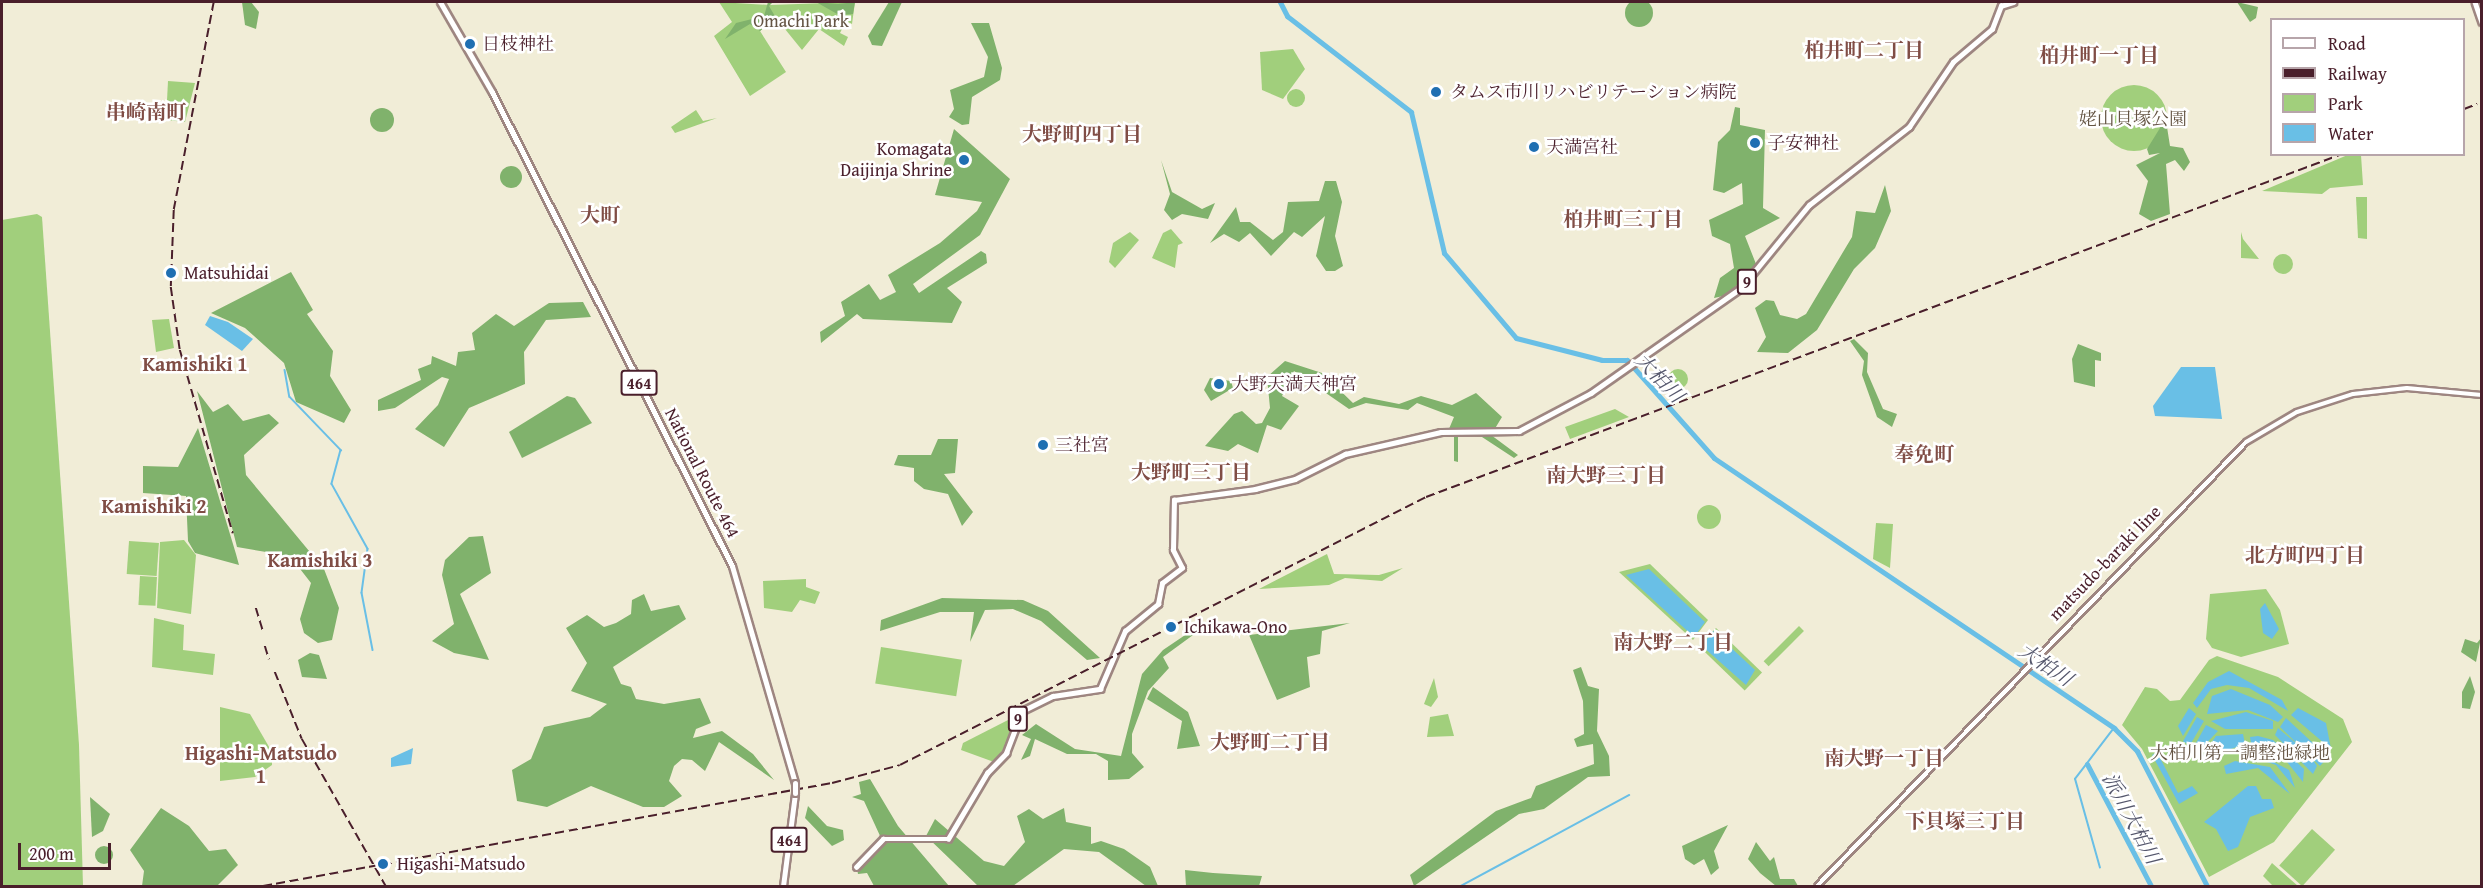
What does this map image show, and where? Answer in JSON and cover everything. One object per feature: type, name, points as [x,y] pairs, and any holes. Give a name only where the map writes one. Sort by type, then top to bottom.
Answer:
[{"type":"highway","name":"National Route 464","points":[[440,2],[492,92],[732,566],[795,783],[783,886]]},
{"type":"main road","name":"9","points":[[856,867],[883,839],[948,839],[987,773],[1006,753],[1022,711],[1053,696],[1100,688],[1125,631],[1158,604],[1162,583],[1182,568],[1174,554],[1174,500],[1255,489],[1296,479],[1345,454],[1441,432],[1519,431],[1592,393],[1735,294],[1809,205],[1909,128],[1953,62],[1992,29],[2001,6],[2013,2]]},
{"type":"main road","points":[[2475,2],[2481,22]]},
{"type":"main road","name":"matsudo-baraki line","points":[[1817,886],[2219,464],[2269,427],[2335,398],[2372,390],[2481,395]]},
{"type":"green space","points":[[1639,-1],[1649,3],[1653,13],[1649,23],[1639,27],[1629,23],[1625,13],[1629,3]]},
{"type":"green space","points":[[242,2],[251,2],[259,12],[256,29],[245,25]]},
{"type":"green space","name":"Omachi Park","points":[[719,2],[770,5],[855,2],[852,24],[846,21],[840,33],[848,37],[844,46],[819,29],[802,50],[776,18],[760,31],[786,72],[750,96],[714,36],[732,22]]},
{"type":"green space","points":[[768,2],[773,2],[769,6],[776,18],[760,31],[750,24],[725,39],[736,23],[764,16]]},
{"type":"green space","points":[[816,2],[838,4],[855,2],[853,14],[839,15]]},
{"type":"green space","points":[[889,2],[902,2],[882,46],[872,45],[868,36]]},
{"type":"green space","points":[[2237,2],[2258,7],[2256,18],[2250,22]]},
{"type":"green space","points":[[971,23],[989,23],[1002,68],[1000,80],[972,97],[969,124],[962,125],[949,117],[954,109],[950,90],[984,77],[988,57]]},
{"type":"green space","points":[[1293,49],[1305,69],[1283,99],[1262,90],[1260,52]]},
{"type":"green space","points":[[168,81],[195,83],[185,122],[166,120]]},
{"type":"green space","name":"姥山貝塚公園","points":[[2134,85],[2146,88],[2157,95],[2164,106],[2167,118],[2164,130],[2157,141],[2146,148],[2134,151],[2122,148],[2111,141],[2104,130],[2101,118],[2104,106],[2111,95],[2122,88]]},
{"type":"green space","points":[[1296,89],[1302,92],[1305,98],[1302,104],[1296,107],[1290,104],[1287,98],[1290,92]]},
{"type":"green space","points":[[1735,107],[1740,108],[1740,125],[1765,130],[1763,208],[1780,218],[1745,236],[1756,264],[1728,295],[1714,298],[1720,278],[1734,268],[1730,244],[1712,236],[1709,220],[1743,204],[1742,183],[1724,193],[1713,190],[1718,142],[1730,130]]},
{"type":"green space","points":[[382,108],[391,111],[394,120],[391,129],[382,132],[373,129],[370,120],[373,111]]},
{"type":"green space","points":[[2164,108],[2170,146],[2183,148],[2190,162],[2184,171],[2175,160],[2166,164],[2170,214],[2151,221],[2139,214],[2148,181],[2136,165],[2160,153],[2149,155],[2147,149],[2160,128],[2156,110]]},
{"type":"green space","points":[[696,110],[703,121],[717,118],[675,133],[671,127]]},
{"type":"green space","points":[[954,129],[1010,179],[980,235],[913,284],[919,293],[981,251],[986,254],[987,263],[947,288],[962,302],[952,323],[863,319],[857,314],[821,343],[820,332],[845,316],[841,302],[869,284],[880,300],[896,292],[888,275],[940,243],[977,211],[982,202],[935,195]]},
{"type":"green space","points":[[2345,156],[2361,156],[2363,185],[2330,188],[2322,194],[2262,191]]},
{"type":"green space","points":[[1161,160],[1172,192],[1202,209],[1215,203],[1208,219],[1182,214],[1172,220],[1164,210],[1170,194]]},
{"type":"green space","points":[[511,166],[519,169],[522,177],[519,185],[511,188],[503,185],[500,177],[503,169]]},
{"type":"green space","points":[[1325,181],[1336,181],[1342,202],[1335,236],[1343,266],[1335,271],[1326,271],[1316,256],[1325,216],[1302,237],[1294,232],[1271,256],[1250,233],[1239,242],[1224,234],[1210,243],[1236,207],[1240,222],[1250,222],[1273,240],[1283,232],[1288,202],[1319,201]]},
{"type":"green space","points":[[1885,185],[1891,211],[1875,248],[1854,269],[1817,330],[1788,353],[1757,352],[1766,337],[1755,308],[1766,300],[1774,301],[1780,315],[1797,319],[1806,314],[1852,237],[1856,211],[1875,213]]},
{"type":"green space","points":[[2356,197],[2367,197],[2367,239],[2358,238]]},
{"type":"green space","points":[[37,214],[42,217],[79,745],[83,886],[2,886],[2,220]]},
{"type":"green space","points":[[1171,229],[1183,243],[1178,245],[1175,268],[1152,258],[1163,233]]},
{"type":"green space","points":[[1130,232],[1139,240],[1115,268],[1109,262],[1113,243]]},
{"type":"green space","points":[[2241,232],[2243,239],[2259,259],[2241,258]]},
{"type":"green space","points":[[2283,254],[2290,257],[2293,264],[2290,271],[2283,274],[2276,271],[2273,264],[2276,257]]},
{"type":"green space","points":[[291,272],[313,310],[307,314],[333,351],[330,376],[351,410],[344,423],[296,402],[284,363],[245,328],[211,313]]},
{"type":"green space","points":[[583,302],[591,317],[546,320],[524,352],[525,384],[469,408],[444,447],[415,429],[438,405],[449,379],[442,377],[395,408],[378,411],[378,400],[421,380],[418,369],[431,364],[432,356],[456,366],[458,352],[475,350],[472,333],[496,314],[514,326],[549,303]]},
{"type":"green space","points":[[169,319],[174,348],[156,352],[152,320]]},
{"type":"green space","points":[[1854,339],[1868,353],[1867,372],[1883,409],[1897,414],[1892,427],[1877,417],[1862,375],[1864,361],[1850,341]]},
{"type":"green space","points":[[2078,344],[2101,353],[2101,361],[2095,360],[2095,387],[2074,382],[2072,359]]},
{"type":"green space","points":[[1285,361],[1322,373],[1353,403],[1364,397],[1399,404],[1421,396],[1452,405],[1476,393],[1502,417],[1491,435],[1518,455],[1514,458],[1482,437],[1458,434],[1458,462],[1454,461],[1454,437],[1446,436],[1454,417],[1417,403],[1408,410],[1366,403],[1349,409],[1294,371],[1282,396],[1299,406],[1281,430],[1267,425],[1258,453],[1238,444],[1228,451],[1205,446],[1234,414],[1242,411],[1256,424],[1262,423],[1270,408],[1267,377]]},
{"type":"green space","points":[[1674,369],[1682,369],[1688,375],[1688,383],[1682,389],[1674,389],[1668,383],[1668,375]]},
{"type":"green space","points":[[1210,378],[1231,381],[1233,388],[1211,401],[1204,390]]},
{"type":"green space","points":[[197,391],[213,412],[228,404],[243,421],[269,414],[279,423],[244,455],[246,475],[324,569],[339,608],[332,640],[318,643],[304,633],[300,619],[311,583],[297,565],[274,568],[272,553],[237,547]]},
{"type":"green space","points":[[567,396],[575,398],[592,423],[522,458],[509,432]]},
{"type":"green space","points":[[1615,409],[1629,417],[1570,439],[1565,427]]},
{"type":"green space","points":[[198,428],[239,565],[195,553],[188,541],[186,496],[143,493],[143,466],[178,467]]},
{"type":"green space","points":[[938,439],[958,439],[955,473],[944,474],[973,512],[962,526],[948,494],[924,489],[914,481],[914,468],[894,465],[898,455],[931,455]]},
{"type":"green space","points":[[1709,505],[1717,509],[1721,517],[1717,525],[1709,529],[1701,525],[1697,517],[1701,509]]},
{"type":"green space","points":[[1876,523],[1893,524],[1890,568],[1873,559]]},
{"type":"green space","points":[[483,536],[491,573],[460,594],[489,660],[454,653],[432,641],[454,624],[442,575],[445,560],[469,537]]},
{"type":"green space","points":[[184,540],[196,555],[191,614],[157,608],[160,542]]},
{"type":"green space","points":[[129,541],[159,543],[157,576],[127,574]]},
{"type":"green space","points":[[1327,554],[1334,574],[1379,575],[1403,568],[1382,581],[1345,578],[1329,585],[1259,589]]},
{"type":"green space","points":[[1650,564],[1708,620],[1693,640],[1619,572]]},
{"type":"green space","points":[[140,576],[157,577],[155,606],[138,605]]},
{"type":"green space","points":[[806,579],[806,587],[820,592],[815,604],[800,600],[792,612],[764,608],[763,581]]},
{"type":"green space","points":[[2266,589],[2280,610],[2289,644],[2241,657],[2212,648],[2206,639],[2210,594]]},
{"type":"green space","points":[[644,594],[651,611],[679,605],[686,619],[613,667],[621,684],[631,687],[636,699],[664,704],[700,698],[711,723],[696,729],[693,738],[722,731],[753,754],[774,780],[719,742],[705,771],[692,760],[682,759],[674,766],[669,781],[682,796],[664,807],[643,807],[591,786],[547,807],[517,801],[512,770],[531,759],[544,727],[590,717],[607,704],[571,691],[587,663],[566,628],[587,615],[604,627],[616,623],[631,614],[632,600]]},
{"type":"green space","points":[[942,598],[1023,600],[1048,611],[1100,658],[1087,660],[1041,621],[1013,609],[985,610],[970,642],[974,612],[940,612],[880,631],[881,620]]},
{"type":"green space","points":[[154,618],[184,625],[183,650],[215,654],[213,675],[152,667]]},
{"type":"green space","points":[[1224,622],[1219,631],[1204,627],[1163,657],[1169,668],[1148,691],[1132,734],[1132,753],[1144,767],[1129,779],[1108,780],[1108,761],[1096,754],[1067,754],[1035,739],[1030,756],[1021,760],[1031,739],[1022,735],[1036,724],[1075,749],[1121,756],[1142,674],[1163,650],[1200,625]]},
{"type":"green space","points":[[1350,623],[1322,631],[1320,654],[1307,657],[1310,687],[1277,700],[1249,635]]},
{"type":"green space","points":[[1799,626],[1804,631],[1769,666],[1764,661]]},
{"type":"green space","points":[[1716,628],[1762,672],[1745,690],[1699,646]]},
{"type":"green space","points":[[2481,638],[2476,662],[2461,652],[2465,639],[2477,643]]},
{"type":"green space","points":[[881,647],[962,660],[956,696],[875,684]]},
{"type":"green space","points":[[310,653],[319,655],[327,679],[302,677],[298,660]]},
{"type":"green space","name":"大柏川第一調整池緑地","points":[[2217,656],[2278,677],[2343,719],[2352,742],[2274,842],[2209,877],[2142,749],[2122,725],[2145,687],[2157,689],[2170,701],[2180,700],[2209,660]]},
{"type":"green space","points":[[1581,667],[1588,686],[1599,689],[1597,731],[1609,756],[1610,776],[1588,777],[1544,809],[1519,814],[1414,886],[1410,875],[1496,811],[1531,798],[1536,786],[1594,764],[1593,744],[1577,747],[1574,739],[1584,734],[1583,701],[1573,670]]},
{"type":"green space","points":[[2470,676],[2475,692],[2470,709],[2462,708],[2462,692]]},
{"type":"green space","points":[[1434,678],[1438,697],[1431,707],[1424,704]]},
{"type":"green space","points":[[1153,687],[1188,712],[1200,746],[1177,749],[1182,721],[1147,699]]},
{"type":"green space","points":[[220,707],[250,714],[272,752],[272,765],[255,777],[220,781]]},
{"type":"green space","points":[[1448,714],[1454,736],[1427,737],[1430,717]]},
{"type":"green space","points":[[1010,719],[1010,740],[994,762],[961,750],[963,743]]},
{"type":"green space","points":[[870,779],[898,826],[949,886],[874,886],[867,873],[858,874],[856,864],[881,838],[864,801],[852,797],[861,794],[859,782]]},
{"type":"green space","points":[[90,797],[110,814],[103,831],[92,837]]},
{"type":"green space","points":[[808,806],[827,826],[843,830],[844,840],[832,846],[805,818]]},
{"type":"green space","points":[[161,808],[189,826],[209,851],[226,849],[238,865],[217,886],[142,886],[144,871],[130,850]]},
{"type":"green space","points":[[1064,808],[1066,822],[1091,827],[1091,844],[1101,841],[1124,849],[1150,867],[1158,886],[1146,886],[1099,852],[1064,849],[1013,886],[978,886],[926,836],[935,819],[984,861],[1004,866],[1025,842],[1017,816],[1029,809],[1043,819]]},
{"type":"green space","points":[[1728,825],[1714,851],[1719,868],[1711,875],[1704,859],[1694,865],[1685,859],[1682,846]]},
{"type":"green space","points":[[2312,829],[2335,850],[2302,886],[2279,865]]},
{"type":"green space","points":[[1756,842],[1770,861],[1774,857],[1780,879],[1794,879],[1798,886],[1776,886],[1760,873],[1748,859]]},
{"type":"green space","points":[[104,846],[110,849],[113,855],[110,861],[104,864],[98,861],[95,855],[98,849]]},
{"type":"green space","points":[[2272,863],[2298,886],[2273,886],[2263,876]]},
{"type":"green space","points":[[1185,870],[1262,876],[1259,886],[1186,886]]},
{"type":"water","points":[[210,316],[228,322],[253,339],[242,351],[205,325]]},
{"type":"water","points":[[2181,367],[2215,367],[2222,419],[2155,416],[2153,406]]},
{"type":"water","points":[[1649,569],[1705,622],[1694,637],[1626,575]]},
{"type":"water","points":[[2265,603],[2279,629],[2272,639],[2263,633],[2260,609]]},
{"type":"water","points":[[1713,631],[1755,670],[1746,685],[1702,646]]},
{"type":"water","points":[[2229,671],[2282,700],[2288,711],[2249,688],[2227,685],[2211,689],[2197,708],[2193,703],[2208,682]]},
{"type":"water","points":[[2231,689],[2270,705],[2283,717],[2278,722],[2248,710],[2207,714],[2212,696]]},
{"type":"water","points":[[2189,708],[2196,714],[2183,736],[2178,726]]},
{"type":"water","points":[[2298,708],[2326,723],[2331,749],[2291,715]]},
{"type":"water","points":[[2246,712],[2273,721],[2273,729],[2225,729],[2211,721]]},
{"type":"water","points":[[2197,717],[2204,721],[2190,745],[2183,741]]},
{"type":"water","points":[[2286,718],[2328,757],[2320,766],[2280,727]]},
{"type":"water","points":[[2206,725],[2218,731],[2195,755],[2192,750]]},
{"type":"water","points":[[2278,728],[2309,754],[2317,766],[2313,774],[2275,735]]},
{"type":"water","points":[[2243,734],[2245,744],[2200,760],[2216,736]]},
{"type":"water","points":[[2258,736],[2273,740],[2304,769],[2303,782],[2287,762],[2251,743],[2250,737]]},
{"type":"water","points":[[413,748],[411,764],[391,767],[391,758]]},
{"type":"water","points":[[2253,751],[2289,770],[2295,788],[2276,765],[2252,757]]},
{"type":"water","points":[[2157,752],[2178,793],[2192,786],[2198,793],[2179,804],[2152,755]]},
{"type":"water","points":[[2235,761],[2270,767],[2290,794],[2258,768],[2226,774],[2224,766]]},
{"type":"water","points":[[2248,786],[2256,786],[2262,799],[2271,799],[2274,808],[2250,817],[2238,847],[2228,851],[2216,829],[2204,822]]},
{"type":"waterway","name":"大柏川","points":[[1280,2],[1287,16],[1411,112],[1444,253],[1516,338],[1602,360],[1627,360],[1714,458],[2114,728],[2137,751],[2207,886]]},
{"type":"waterway","points":[[285,370],[290,397],[341,450],[332,484],[368,549],[362,593],[373,650]]},
{"type":"waterway","name":"派川大柏川","points":[[2100,868],[2075,779],[2114,728]]},
{"type":"waterway","name":"派川大柏川","points":[[2087,764],[2151,886]]},
{"type":"waterway","points":[[1461,886],[1629,795]]},
{"type":"railway","points":[[214,2],[174,210],[171,287],[180,350],[233,534]]},
{"type":"railway","points":[[2465,109],[2477,104]]},
{"type":"railway","points":[[263,886],[832,783],[900,765],[1426,497],[2337,156]]},
{"type":"railway","points":[[256,608],[263,631]]},
{"type":"railway","points":[[265,646],[269,659]]},
{"type":"railway","points":[[275,672],[302,739],[386,886]]},
{"type":"place","name":"日枝神社","points":[[470,44]]},
{"type":"place","name":"タムス市川リハビリテーション病院","points":[[1436,92]]},
{"type":"place","name":"子安神社","points":[[1755,143]]},
{"type":"place","name":"天満宮社","points":[[1534,147]]},
{"type":"place","name":"Komagata Daijinja Shrine","points":[[964,160]]},
{"type":"place","name":"Matsuhidai","points":[[171,273]]},
{"type":"place","name":"大野天満天神宮","points":[[1219,384]]},
{"type":"place","name":"三社宮","points":[[1043,445]]},
{"type":"place","name":"Ichikawa-Ono","points":[[1171,627]]},
{"type":"place","name":"Higashi-Matsudo","points":[[383,864]]},
{"type":"district","name":"柏井町二丁目","points":[[1864,49]]},
{"type":"district","name":"柏井町一丁目","points":[[2099,54]]},
{"type":"district","name":"串崎南町","points":[[146,111]]},
{"type":"district","name":"大野町四丁目","points":[[1082,133]]},
{"type":"district","name":"大町","points":[[600,214]]},
{"type":"district","name":"柏井町三丁目","points":[[1623,218]]},
{"type":"district","name":"Kamishiki 1","points":[[195,363]]},
{"type":"district","name":"奉免町","points":[[1924,453]]},
{"type":"district","name":"大野町三丁目","points":[[1191,471]]},
{"type":"district","name":"南大野三丁目","points":[[1606,474]]},
{"type":"district","name":"Kamishiki 2","points":[[154,505]]},
{"type":"district","name":"北方町四丁目","points":[[2305,554]]},
{"type":"district","name":"Kamishiki 3","points":[[320,559]]},
{"type":"district","name":"南大野二丁目","points":[[1673,641]]},
{"type":"district","name":"大野町二丁目","points":[[1270,741]]},
{"type":"district","name":"南大野一丁目","points":[[1884,757]]},
{"type":"district","name":"Higashi-Matsudo 1","points":[[261,764]]},
{"type":"district","name":"下貝塚三丁目","points":[[1965,820]]}]
